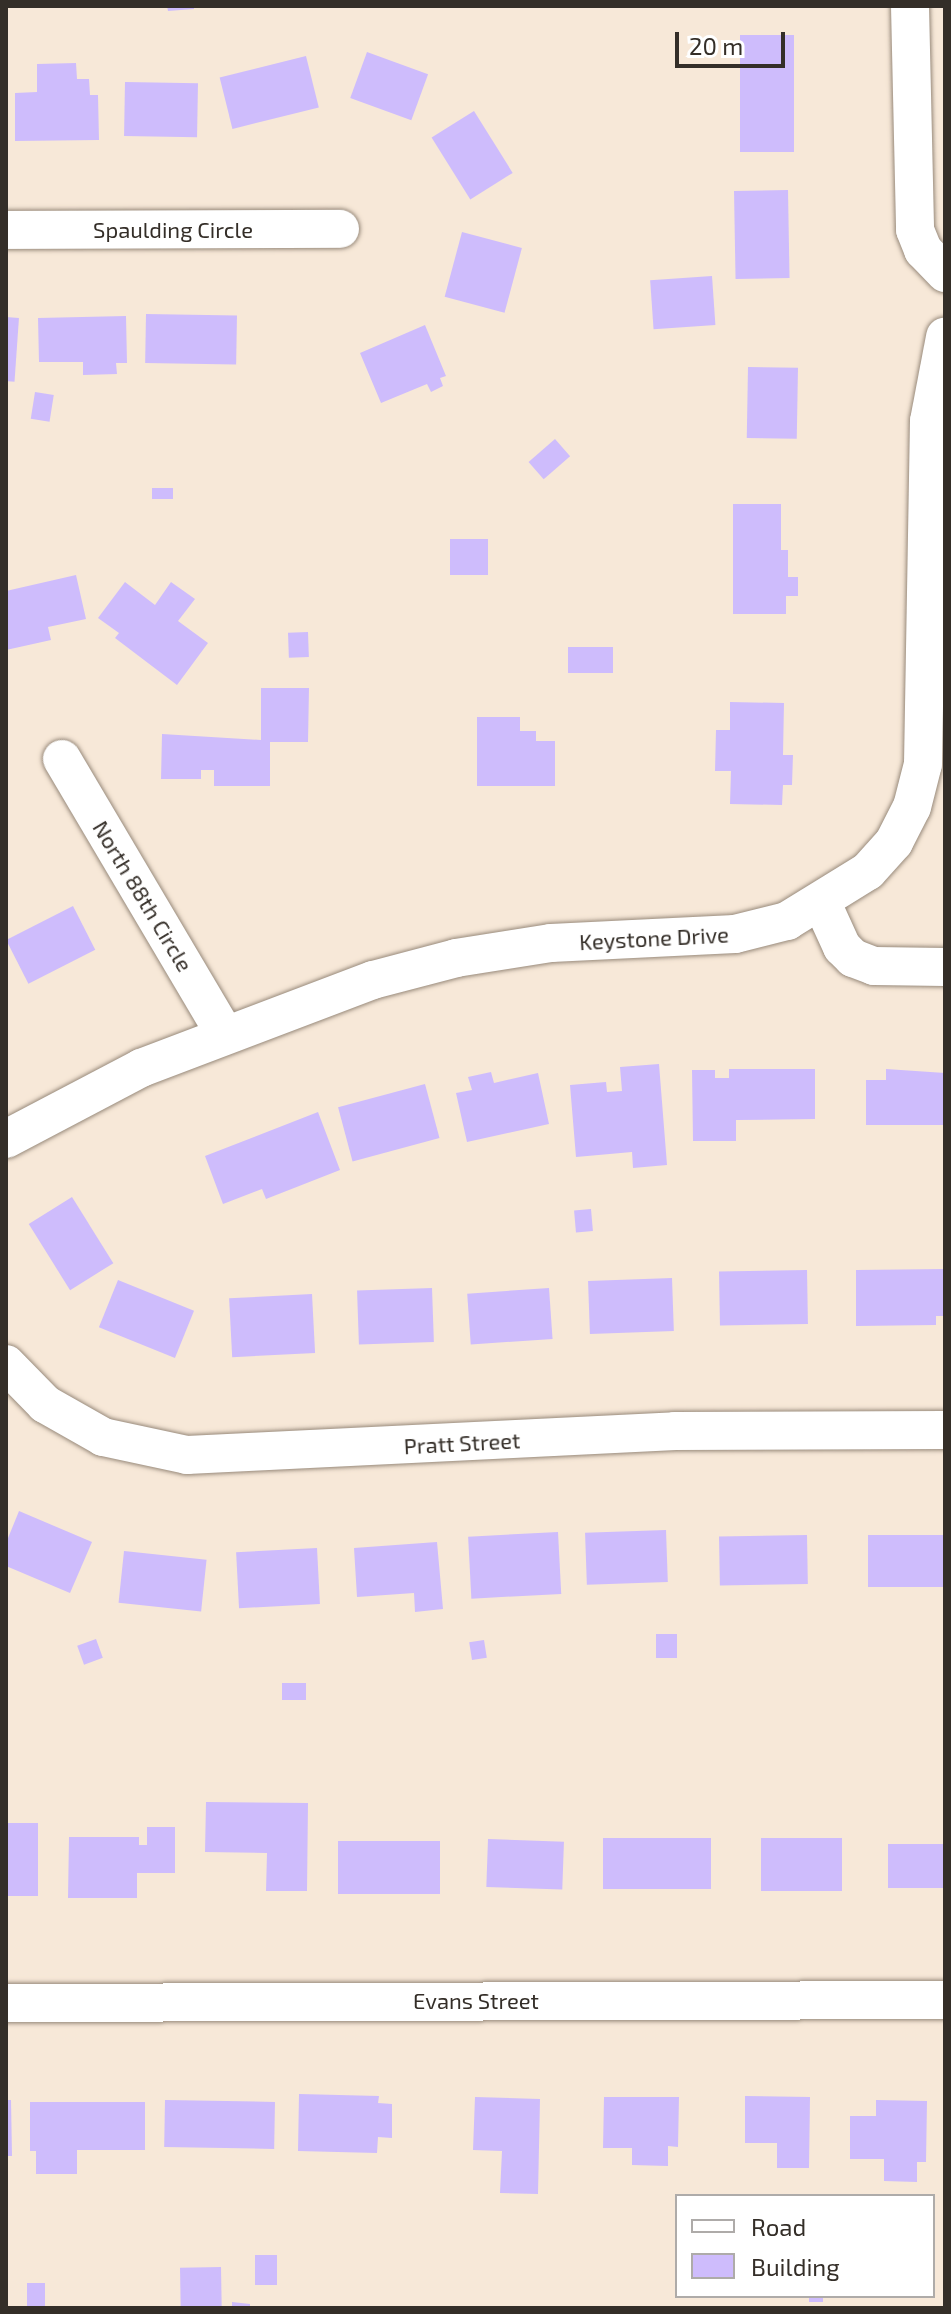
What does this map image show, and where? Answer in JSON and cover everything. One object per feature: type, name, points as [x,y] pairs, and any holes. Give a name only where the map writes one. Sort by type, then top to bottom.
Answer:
[{"type":"street","points":[[910,6],[915,230],[923,250],[945,273]]},
{"type":"street","name":"Spaulding Circle","points":[[6,230],[340,229]]},
{"type":"street","name":"Keystone Drive","points":[[6,1139],[129,1074],[224,1033],[373,980],[456,958],[551,943],[735,934],[787,921],[868,871],[894,842],[912,807],[923,764],[929,421],[945,337]]},
{"type":"street","name":"North 88th Circle","points":[[62,759],[224,1033]]},
{"type":"street","points":[[821,901],[842,947],[853,958],[874,966],[945,967]]},
{"type":"street","name":"Pratt Street","points":[[6,1364],[45,1404],[103,1437],[187,1455],[675,1431],[945,1430]]},
{"type":"street","name":"Evans Street","points":[[6,2003],[945,2000]]},
{"type":"building","points":[[167,6],[194,6],[194,9],[168,11]]},
{"type":"building","points":[[740,35],[794,35],[794,152],[740,152]]},
{"type":"building","points":[[367,52],[428,74],[411,120],[350,98]]},
{"type":"building","points":[[306,56],[319,107],[232,129],[220,78]]},
{"type":"building","points":[[76,63],[77,79],[89,79],[90,95],[98,95],[99,140],[15,141],[15,93],[37,92],[37,64]]},
{"type":"building","points":[[125,82],[198,83],[197,137],[124,136]]},
{"type":"building","points":[[474,111],[513,173],[470,199],[432,137]]},
{"type":"building","points":[[788,190],[790,278],[736,279],[734,191]]},
{"type":"building","points":[[462,232],[522,248],[505,313],[445,297]]},
{"type":"building","points":[[712,276],[715,325],[654,329],[650,280]]},
{"type":"building","points":[[146,314],[237,316],[236,365],[145,363]]},
{"type":"building","points":[[126,316],[127,363],[116,363],[117,374],[83,375],[83,362],[39,362],[38,318]]},
{"type":"building","points":[[6,317],[19,318],[15,382],[6,381]]},
{"type":"building","points":[[425,325],[446,376],[440,378],[443,386],[431,392],[427,384],[381,403],[360,353]]},
{"type":"building","points":[[748,367],[798,368],[797,439],[747,438]]},
{"type":"building","points":[[35,392],[54,395],[50,422],[31,419]]},
{"type":"building","points":[[555,439],[570,456],[544,479],[529,462]]},
{"type":"building","points":[[152,488],[173,488],[173,499],[152,499]]},
{"type":"building","points":[[733,504],[781,504],[781,550],[788,550],[788,577],[798,577],[798,596],[786,596],[786,614],[733,614]]},
{"type":"building","points":[[450,539],[488,539],[488,575],[450,575]]},
{"type":"building","points":[[76,575],[86,619],[48,627],[51,640],[6,650],[6,591]]},
{"type":"building","points":[[125,582],[155,605],[171,582],[195,599],[178,621],[208,643],[177,685],[115,638],[119,633],[98,618]]},
{"type":"building","points":[[308,632],[309,657],[289,658],[288,633]]},
{"type":"building","points":[[568,647],[613,647],[613,673],[568,673]]},
{"type":"building","points":[[261,688],[309,688],[308,742],[270,742],[270,786],[214,786],[214,770],[201,770],[201,779],[161,779],[162,734],[261,740]]},
{"type":"building","points":[[730,702],[784,703],[783,755],[793,755],[792,785],[783,785],[782,805],[730,804],[731,771],[715,771],[716,730],[730,730]]},
{"type":"building","points":[[477,717],[520,717],[520,731],[536,731],[536,741],[555,741],[555,786],[477,786]]},
{"type":"building","points":[[73,906],[95,950],[28,984],[6,940]]},
{"type":"building","points":[[659,1064],[667,1165],[633,1168],[632,1152],[576,1157],[570,1085],[606,1082],[607,1092],[622,1091],[620,1067]]},
{"type":"building","points":[[729,1069],[815,1069],[815,1119],[736,1120],[736,1141],[693,1141],[692,1070],[715,1070],[715,1078],[729,1078]]},
{"type":"building","points":[[886,1069],[945,1073],[945,1125],[866,1125],[866,1080],[886,1080]]},
{"type":"building","points":[[491,1072],[494,1083],[538,1073],[549,1124],[467,1142],[456,1093],[472,1090],[468,1077]]},
{"type":"building","points":[[425,1084],[439,1138],[353,1161],[338,1107]]},
{"type":"building","points":[[318,1112],[340,1170],[266,1199],[262,1189],[223,1204],[205,1156]]},
{"type":"building","points":[[72,1197],[113,1263],[70,1290],[29,1224]]},
{"type":"building","points":[[591,1209],[593,1231],[576,1232],[574,1210]]},
{"type":"building","points":[[945,1269],[945,1316],[936,1316],[936,1325],[856,1326],[856,1270]]},
{"type":"building","points":[[807,1270],[808,1324],[720,1326],[719,1272]]},
{"type":"building","points":[[672,1278],[674,1331],[590,1334],[588,1281]]},
{"type":"building","points":[[118,1280],[194,1311],[175,1358],[99,1327]]},
{"type":"building","points":[[432,1288],[434,1342],[359,1345],[357,1291]]},
{"type":"building","points":[[549,1288],[553,1339],[471,1345],[467,1294]]},
{"type":"building","points":[[312,1294],[315,1353],[232,1357],[229,1298]]},
{"type":"building","points":[[19,1511],[92,1542],[70,1593],[6,1566],[6,1543]]},
{"type":"building","points":[[666,1530],[668,1582],[587,1585],[585,1533]]},
{"type":"building","points":[[558,1532],[561,1594],[471,1599],[468,1537]]},
{"type":"building","points":[[807,1535],[808,1584],[720,1586],[719,1537]]},
{"type":"building","points":[[868,1535],[945,1535],[945,1587],[868,1587]]},
{"type":"building","points":[[437,1542],[443,1609],[415,1612],[414,1593],[357,1597],[354,1548]]},
{"type":"building","points":[[317,1548],[320,1604],[239,1608],[236,1552]]},
{"type":"building","points":[[124,1551],[207,1560],[201,1611],[119,1603]]},
{"type":"building","points":[[656,1634],[677,1634],[677,1658],[656,1658]]},
{"type":"building","points":[[96,1639],[103,1658],[84,1665],[77,1646]]},
{"type":"building","points":[[484,1640],[487,1658],[472,1660],[469,1642]]},
{"type":"building","points":[[282,1683],[306,1683],[306,1700],[282,1700]]},
{"type":"building","points":[[206,1802],[308,1803],[307,1891],[266,1891],[267,1853],[205,1852]]},
{"type":"building","points":[[6,1823],[38,1823],[38,1896],[6,1896]]},
{"type":"building","points":[[147,1827],[175,1827],[175,1873],[137,1873],[137,1898],[68,1898],[69,1837],[139,1837],[139,1845],[147,1845]]},
{"type":"building","points":[[603,1838],[711,1838],[711,1889],[603,1889]]},
{"type":"building","points":[[761,1838],[842,1838],[842,1891],[761,1891]]},
{"type":"building","points":[[488,1839],[564,1842],[562,1890],[486,1887]]},
{"type":"building","points":[[338,1841],[440,1841],[440,1894],[338,1894]]},
{"type":"building","points":[[888,1844],[945,1844],[945,1888],[888,1888]]},
{"type":"building","points":[[299,2094],[379,2096],[378,2103],[392,2104],[392,2138],[378,2137],[377,2153],[298,2151]]},
{"type":"building","points":[[745,2096],[810,2097],[809,2168],[777,2168],[777,2143],[745,2143]]},
{"type":"building","points":[[475,2097],[540,2099],[538,2194],[500,2193],[502,2151],[473,2150]]},
{"type":"building","points":[[604,2097],[679,2097],[678,2147],[668,2146],[668,2166],[632,2165],[632,2148],[603,2148]]},
{"type":"building","points":[[6,2100],[11,2100],[12,2156],[6,2156]]},
{"type":"building","points":[[165,2100],[275,2102],[274,2149],[164,2147]]},
{"type":"building","points":[[876,2100],[927,2101],[926,2162],[917,2162],[917,2182],[884,2181],[884,2159],[850,2159],[850,2116],[876,2116]]},
{"type":"building","points":[[30,2102],[145,2102],[145,2150],[77,2150],[77,2174],[36,2174],[36,2151],[30,2151]]},
{"type":"building","points":[[255,2255],[277,2255],[277,2285],[255,2285]]},
{"type":"building","points":[[221,2267],[222,2308],[181,2308],[180,2268]]},
{"type":"building","points":[[27,2283],[45,2283],[45,2306],[27,2306]]},
{"type":"building","points":[[809,2298],[823,2298],[823,2302],[809,2302]]},
{"type":"building","points":[[232,2302],[250,2304],[250,2308],[232,2308]]}]
